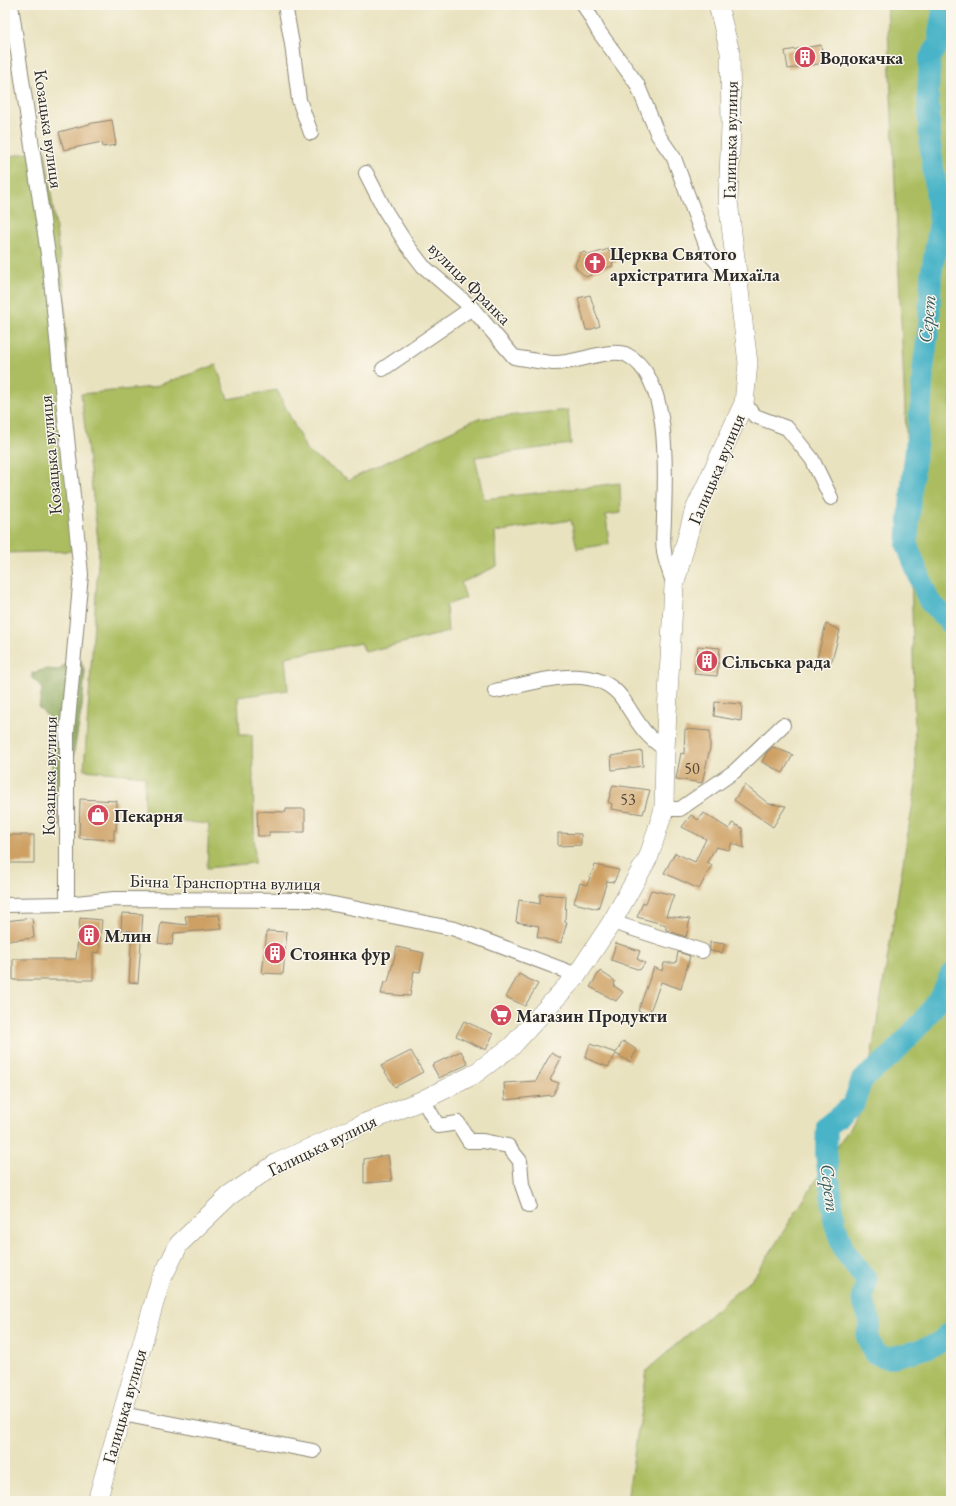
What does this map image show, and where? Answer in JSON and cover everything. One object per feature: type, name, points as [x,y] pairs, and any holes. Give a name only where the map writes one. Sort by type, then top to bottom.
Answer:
[{"type":"main road","name":"Галицька вулиця","points":[[97,1501],[160,1282],[179,1244],[229,1196],[277,1163],[365,1123],[423,1100],[473,1075],[511,1047],[577,974],[612,922],[649,856],[664,809],[665,749],[674,586],[694,512],[744,403],[748,363],[728,201],[731,127],[730,52],[718,5]]},
{"type":"street","name":"Козацька вулиця","points":[[12,5],[51,276],[81,574],[67,733],[67,904]]},
{"type":"street","points":[[285,5],[292,44],[299,100],[311,133]]},
{"type":"street","points":[[584,5],[599,32],[637,84],[658,135],[674,158],[708,253],[724,270],[736,272]]},
{"type":"street","name":"вулиця Франка","points":[[366,173],[386,212],[407,245],[423,266],[472,308],[514,357],[553,363],[582,360],[609,352],[627,355],[642,367],[654,386],[660,410],[666,451],[664,550],[674,586]]},
{"type":"street","points":[[383,369],[472,308]]},
{"type":"street","points":[[744,403],[755,416],[787,428],[812,459],[831,498]]},
{"type":"street","points":[[495,691],[566,676],[596,681],[611,687],[622,697],[651,740],[665,749]]},
{"type":"street","points":[[664,809],[680,809],[735,771],[782,725]]},
{"type":"street","name":"Бічна Транспортна вулиця","points":[[5,905],[67,904],[114,899],[314,900],[455,928],[577,974]]},
{"type":"street","points":[[612,922],[702,951]]},
{"type":"street","points":[[423,1100],[438,1126],[458,1123],[469,1141],[483,1141],[508,1146],[520,1161],[522,1185],[529,1205]]},
{"type":"street","points":[[122,1414],[313,1451]]},
{"type":"green space","points":[[887,5],[951,5],[951,1501],[627,1501],[647,1370],[755,1276],[863,1107],[916,784],[910,522]]},
{"type":"green space","points":[[45,150],[64,287],[74,551],[5,553],[5,157]]},
{"type":"green space","points":[[216,365],[228,399],[277,390],[307,451],[349,480],[476,419],[568,410],[571,444],[475,457],[484,499],[620,483],[621,513],[606,515],[609,544],[577,549],[571,520],[495,532],[497,566],[461,583],[466,598],[446,605],[448,632],[365,652],[361,643],[285,657],[288,690],[238,697],[240,735],[252,735],[255,863],[207,868],[209,824],[144,818],[145,776],[84,770],[99,549],[81,394],[153,387]]},
{"type":"green space","points":[[80,659],[85,672],[82,706],[73,758],[61,809],[55,802],[50,777],[52,768],[47,732],[50,719],[39,708],[42,688],[32,678],[32,673],[46,669],[59,670],[70,660]]},
{"type":"building","name":"Водокачка","points":[[821,45],[824,63],[788,69],[785,51]]},
{"type":"building","points":[[112,120],[116,145],[103,147],[102,142],[64,150],[59,132],[93,123]]},
{"type":"building","name":"Церква Святого архістратига Михаїла","points":[[609,249],[609,252],[614,250],[617,262],[612,263],[613,266],[595,271],[586,277],[577,269],[575,265],[580,253],[586,252],[589,255]]},
{"type":"building","points":[[590,295],[600,326],[586,330],[578,298]]},
{"type":"building","points":[[826,624],[840,630],[832,661],[817,658]]},
{"type":"building","name":"Сільська рада","points":[[698,646],[720,648],[717,676],[694,674]]},
{"type":"building","points":[[715,702],[742,704],[741,721],[714,716]]},
{"type":"building","points":[[685,729],[710,731],[710,748],[702,783],[676,779],[681,753],[684,754]]},
{"type":"building","points":[[773,747],[793,755],[783,773],[762,762],[767,752]]},
{"type":"building","points":[[642,751],[643,766],[612,770],[611,756]]},
{"type":"building","points":[[613,785],[650,790],[643,814],[611,809],[612,804],[608,802]]},
{"type":"building","points":[[745,785],[769,804],[786,806],[773,827],[734,800]]},
{"type":"building","name":"Пекарня","points":[[80,799],[117,801],[116,830],[114,830],[114,840],[79,838]]},
{"type":"building","points":[[286,809],[305,809],[305,832],[269,832],[269,836],[258,836],[257,811],[286,812]]},
{"type":"building","points":[[58,811],[58,824],[50,824],[49,812]]},
{"type":"building","points":[[704,813],[729,829],[732,823],[742,828],[744,848],[732,843],[729,850],[716,847],[707,862],[712,865],[699,889],[664,873],[675,853],[695,862],[706,839],[682,827],[691,815],[698,820]]},
{"type":"building","points":[[558,833],[581,834],[581,845],[558,846]]},
{"type":"building","points":[[5,835],[34,835],[34,863],[5,863]]},
{"type":"building","points":[[595,865],[619,870],[614,882],[607,881],[598,909],[574,903],[580,883],[587,885]]},
{"type":"building","points":[[651,890],[674,895],[666,916],[690,919],[686,937],[666,930],[666,925],[637,917],[643,903],[646,903]]},
{"type":"building","points":[[540,894],[566,896],[565,921],[567,922],[561,943],[537,937],[539,926],[516,922],[519,900],[540,904]]},
{"type":"building","points":[[122,913],[143,914],[138,983],[129,982],[132,931],[121,930]]},
{"type":"building","points":[[219,915],[222,929],[174,933],[172,945],[158,943],[161,922],[187,925],[185,916]]},
{"type":"building","points":[[32,918],[34,938],[5,941],[5,921]]},
{"type":"building","points":[[80,918],[102,920],[99,953],[93,952],[93,980],[13,980],[13,959],[76,959]]},
{"type":"building","name":"Стоянка фур","points":[[267,931],[287,932],[283,974],[262,973]]},
{"type":"building","points":[[710,942],[725,944],[722,953],[710,951]]},
{"type":"building","points":[[616,943],[640,951],[637,959],[645,963],[640,970],[611,960]]},
{"type":"building","points":[[397,947],[424,953],[420,972],[414,971],[410,996],[381,994],[384,982],[388,982]]},
{"type":"building","points":[[678,952],[690,956],[681,989],[661,982],[649,1014],[638,1011],[654,967],[662,971],[664,963],[676,963]]},
{"type":"building","points":[[600,971],[615,981],[614,986],[623,992],[616,1001],[590,987]]},
{"type":"building","points":[[519,974],[538,984],[525,1006],[506,997]]},
{"type":"building","points":[[464,1021],[493,1034],[486,1050],[456,1036]]},
{"type":"building","points":[[623,1041],[637,1050],[630,1062],[616,1054],[608,1067],[585,1058],[590,1044],[616,1053]]},
{"type":"building","points":[[411,1051],[423,1072],[395,1087],[381,1066]]},
{"type":"building","points":[[461,1051],[468,1064],[439,1078],[432,1065]]},
{"type":"building","points":[[551,1053],[561,1058],[550,1080],[559,1083],[553,1095],[505,1100],[504,1083],[536,1081]]},
{"type":"building","points":[[388,1155],[392,1181],[364,1183],[364,1159]]},
{"type":"waterway","name":"Серет","points":[[944,5],[939,32],[939,43],[930,58],[928,94],[930,143],[940,222],[931,275],[929,324],[923,370],[907,545],[929,601],[951,624]]},
{"type":"waterway","name":"Серет","points":[[951,974],[941,997],[922,1022],[891,1056],[862,1080],[853,1105],[827,1126],[826,1154],[835,1224],[844,1250],[867,1281],[862,1298],[870,1321],[867,1337],[874,1353],[887,1358],[910,1353],[937,1344],[951,1332]]},
{"type":"place","name":"Водокачка","points":[[805,57]]},
{"type":"place","name":"Церква Святого архістратига Михаїла","points":[[595,263]]},
{"type":"place","name":"Сільська рада","points":[[707,661]]},
{"type":"place","name":"Пекарня","points":[[98,815]]},
{"type":"place","name":"Млин","points":[[89,935]]},
{"type":"place","name":"Стоянка фур","points":[[275,953]]},
{"type":"place","name":"Магазин Продукти","points":[[501,1015]]}]
